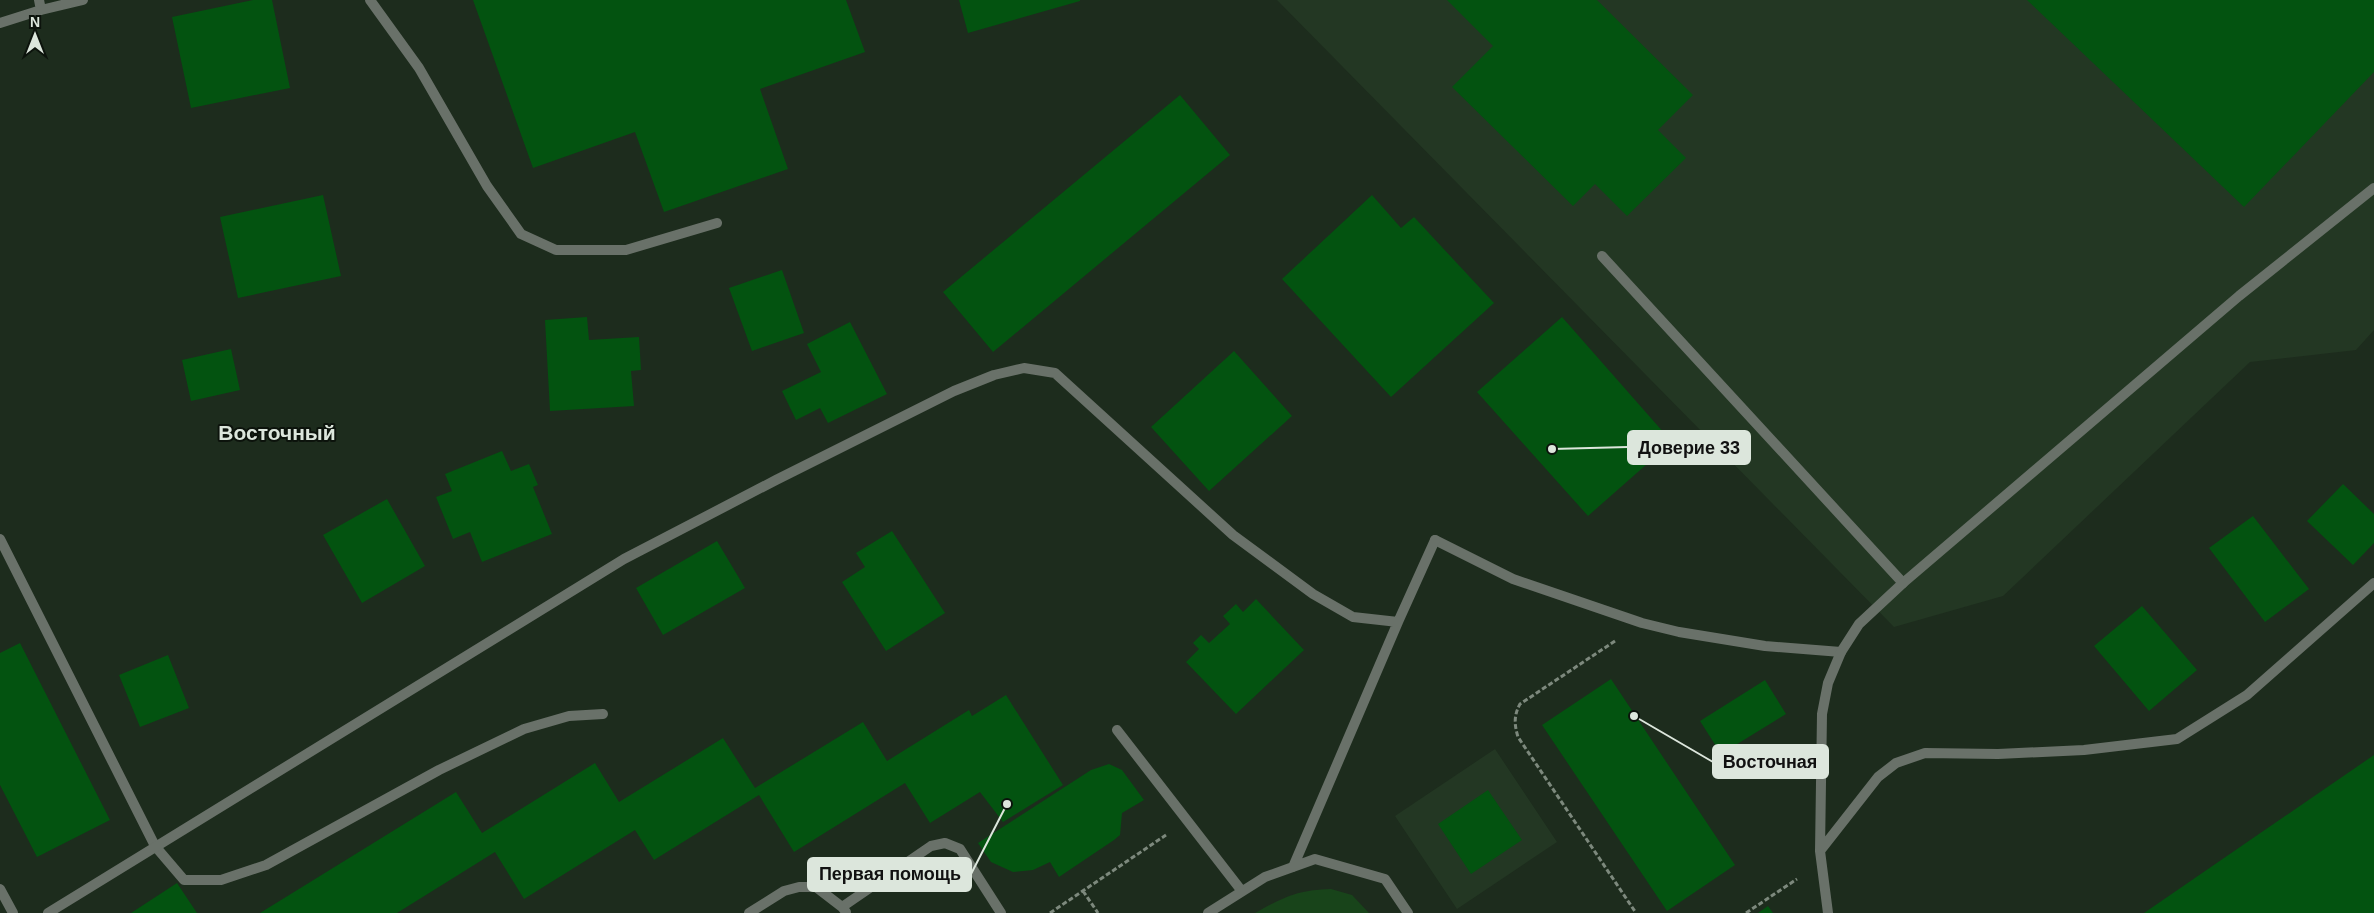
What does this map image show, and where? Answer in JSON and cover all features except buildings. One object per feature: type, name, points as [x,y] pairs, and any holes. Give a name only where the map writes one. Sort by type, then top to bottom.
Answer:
[{"type":"street","points":[[0,23],[40,5],[83,0]]},
{"type":"street","points":[[370,0],[419,68],[487,186],[521,234],[556,250],[626,250],[717,223]]},
{"type":"street","points":[[1828,913],[1820,851],[1822,714],[1828,683],[1841,652],[1859,624],[1903,583],[2238,296],[2374,188]]},
{"type":"street","points":[[1602,256],[1903,583]]},
{"type":"street","points":[[48,913],[624,559],[954,391],[994,375],[1024,368],[1055,374],[1233,535],[1314,594],[1354,617],[1398,622]]},
{"type":"street","points":[[0,540],[155,846],[184,880],[221,880],[266,865],[439,770],[524,729],[569,716],[603,714]]},
{"type":"street","points":[[1293,868],[1398,622],[1436,540],[1513,579],[1642,623],[1679,632],[1765,646],[1841,652]]},
{"type":"street","points":[[1820,851],[1878,777],[1896,763],[1925,753],[1998,754],[2084,750],[2176,739],[2247,695],[2374,584]]},
{"type":"street","points":[[1117,730],[1241,890]]},
{"type":"street","points":[[749,913],[784,891],[799,887],[816,887],[844,910],[931,846],[945,843],[960,849],[1001,913]]},
{"type":"street","points":[[1208,913],[1241,890],[1266,877],[1315,859],[1385,879],[1408,913]]},
{"type":"street","points":[[0,889],[13,913]]},
{"type":"path","points":[[1636,913],[1518,737],[1514,719],[1520,704],[1642,623]]},
{"type":"path","points":[[1050,913],[1188,821]]},
{"type":"path","points":[[1746,913],[1822,862]]},
{"type":"path","points":[[1083,891],[1098,913]]},
{"type":"shaded area","points":[[1277,0],[2374,0],[2374,330],[2356,350],[2250,362],[2003,596],[1894,627]]},
{"type":"shaded area","points":[[1495,749],[1557,842],[1457,909],[1395,816]]},
{"type":"green space","points":[[1331,889],[1352,895],[1369,913],[1255,913],[1291,895]]},
{"type":"place","name":"Доверие 33","points":[[1552,449]]},
{"type":"place","name":"Восточная","points":[[1634,716]]},
{"type":"place","name":"Первая помощь","points":[[1007,804]]},
{"type":"district","name":"Восточный","points":[[277,432]]}]
